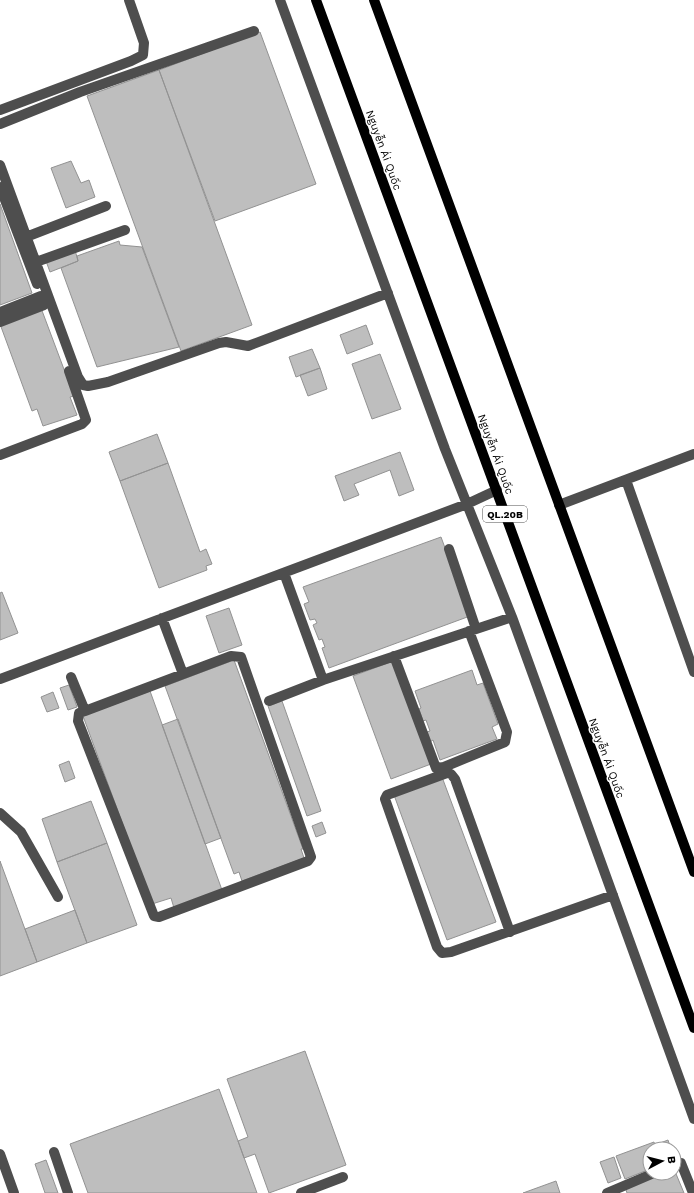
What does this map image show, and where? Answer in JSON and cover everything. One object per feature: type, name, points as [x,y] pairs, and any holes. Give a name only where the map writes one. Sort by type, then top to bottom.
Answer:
[{"type":"main road","name":"Nguyễn Ái Quốc","points":[[316,0],[694,1028]]},
{"type":"main road","points":[[374,0],[694,872]]},
{"type":"street","points":[[0,110],[131,61],[143,54],[144,43],[129,0]]},
{"type":"street","points":[[280,0],[445,449],[512,617],[694,1119]]},
{"type":"street","points":[[0,124],[80,92],[254,31]]},
{"type":"street","points":[[0,165],[78,377],[83,385],[88,386],[108,382],[219,343],[226,342],[248,346],[388,293]]},
{"type":"street","points":[[0,187],[86,420],[82,424],[0,455]]},
{"type":"street","points":[[26,237],[106,206]]},
{"type":"street","points":[[36,262],[125,230]]},
{"type":"street","points":[[0,312],[43,301]]},
{"type":"street","points":[[0,322],[43,301]]},
{"type":"street","points":[[559,505],[694,454]]},
{"type":"street","points":[[626,480],[694,672]]},
{"type":"street","points":[[0,679],[467,504],[496,490]]},
{"type":"street","points":[[394,656],[436,768],[444,767],[505,742],[507,732],[472,630],[449,549]]},
{"type":"street","points":[[284,573],[323,680]]},
{"type":"street","points":[[269,701],[323,680],[512,617]]},
{"type":"street","points":[[162,618],[183,674]]},
{"type":"street","points":[[231,656],[241,657],[310,850],[311,857],[308,861],[159,917],[154,916],[78,722],[79,713],[86,711],[231,656]]},
{"type":"street","points":[[71,677],[86,711]]},
{"type":"street","points":[[510,932],[455,779],[451,774],[447,773],[387,795],[385,799],[437,947],[442,953],[451,952],[510,932],[613,895]]},
{"type":"street","points":[[0,812],[22,832],[58,897]]},
{"type":"street","points":[[54,1152],[68,1193]]},
{"type":"street","points":[[0,1154],[14,1193]]},
{"type":"street","points":[[682,1163],[693,1193]]},
{"type":"street","points":[[301,1193],[343,1177]]},
{"type":"street","points":[[607,1193],[619,1191],[642,1179]]},
{"type":"building","points":[[260,32],[316,184],[215,221],[159,70]]},
{"type":"building","points":[[159,70],[252,325],[181,351],[87,96]]},
{"type":"building","points":[[71,161],[81,183],[89,180],[95,197],[66,208],[51,168]]},
{"type":"building","points":[[0,204],[32,293],[0,305]]},
{"type":"building","points":[[119,241],[120,245],[142,247],[179,347],[97,367],[61,268],[78,261],[77,256]]},
{"type":"building","points":[[75,250],[78,261],[50,272],[46,261]]},
{"type":"building","points":[[41,308],[74,396],[70,397],[77,415],[43,426],[37,409],[32,411],[0,324]]},
{"type":"building","points":[[366,325],[373,344],[347,354],[340,335]]},
{"type":"building","points":[[312,349],[320,368],[296,377],[289,357]]},
{"type":"building","points":[[380,354],[401,409],[372,419],[352,364]]},
{"type":"building","points":[[320,368],[327,389],[308,396],[300,375]]},
{"type":"building","points":[[157,434],[168,463],[120,481],[109,452]]},
{"type":"building","points":[[400,452],[414,490],[399,496],[390,470],[354,484],[359,495],[344,501],[335,476]]},
{"type":"building","points":[[168,463],[200,552],[206,549],[212,564],[206,566],[207,570],[159,588],[120,481]]},
{"type":"building","points":[[441,537],[470,616],[329,668],[322,648],[325,647],[322,639],[319,640],[313,625],[317,623],[315,619],[310,620],[304,604],[309,602],[303,587]]},
{"type":"building","points":[[2,592],[18,633],[0,640],[0,593]]},
{"type":"building","points":[[229,608],[242,645],[219,653],[206,616]]},
{"type":"building","points":[[234,660],[303,849],[301,849],[304,858],[242,881],[239,872],[234,874],[165,686]]},
{"type":"building","points":[[393,661],[431,764],[391,779],[353,676]]},
{"type":"building","points":[[472,670],[477,685],[483,683],[498,724],[492,727],[497,739],[440,760],[433,740],[430,742],[427,732],[430,731],[426,720],[423,721],[419,709],[421,708],[415,691]]},
{"type":"building","points":[[69,685],[77,707],[68,710],[60,688]]},
{"type":"building","points":[[150,691],[222,890],[174,908],[171,898],[152,904],[83,716]]},
{"type":"building","points":[[53,692],[59,708],[47,712],[41,697]]},
{"type":"building","points":[[282,701],[321,811],[307,816],[268,706]]},
{"type":"building","points":[[178,719],[221,838],[205,844],[162,725]]},
{"type":"building","points":[[69,761],[75,778],[65,782],[59,765]]},
{"type":"building","points":[[442,777],[496,922],[447,940],[394,795]]},
{"type":"building","points":[[91,801],[107,843],[57,862],[42,819]]},
{"type":"building","points":[[322,822],[326,833],[316,837],[312,826]]},
{"type":"building","points":[[107,843],[137,925],[87,943],[57,862]]},
{"type":"building","points":[[0,861],[37,962],[0,976]]},
{"type":"building","points":[[75,910],[87,943],[37,962],[25,929]]},
{"type":"building","points":[[305,1051],[346,1165],[269,1193],[255,1154],[244,1158],[238,1141],[248,1137],[227,1079]]},
{"type":"building","points":[[219,1089],[257,1193],[88,1193],[70,1144]]},
{"type":"building","points":[[642,1146],[642,1172],[625,1179],[616,1156]]},
{"type":"building","points":[[614,1157],[621,1178],[608,1183],[600,1162]]},
{"type":"building","points":[[46,1160],[58,1193],[45,1193],[35,1164]]},
{"type":"building","points":[[556,1181],[560,1193],[523,1193]]},
{"type":"building","points":[[642,1181],[679,1181],[684,1193],[627,1193],[625,1187]]}]
